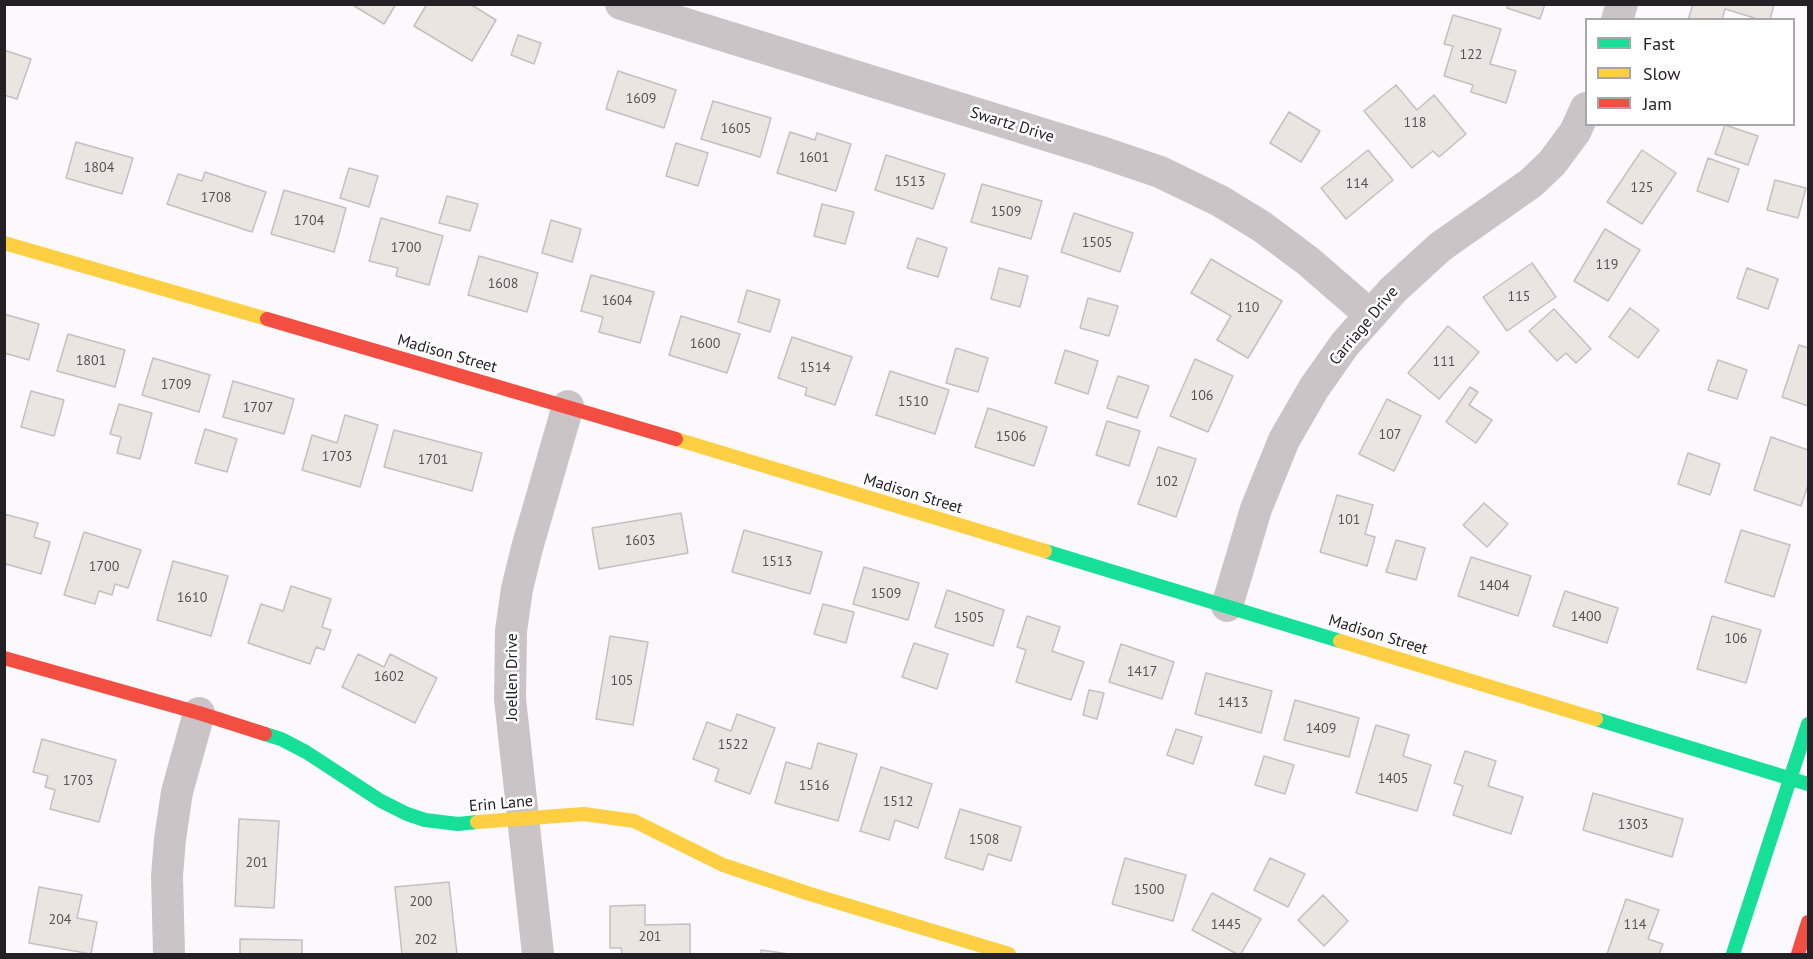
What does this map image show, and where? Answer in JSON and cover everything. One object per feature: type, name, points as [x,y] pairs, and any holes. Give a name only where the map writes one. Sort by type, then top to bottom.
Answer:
[{"type":"street","name":"Swartz Drive","points":[[621,4],[1160,172],[1220,201],[1261,226],[1308,261],[1370,314]]},
{"type":"street","name":"Carriage Drive","points":[[1227,606],[1256,509],[1284,440],[1314,387],[1370,314],[1393,290],[1440,247],[1531,183],[1552,163],[1575,132],[1585,112]]},
{"type":"street","name":"Madison Street","points":[[4,243],[568,406],[1809,784]]},
{"type":"street","name":"Joellen Drive","points":[[538,954],[510,699],[511,631],[526,548],[568,406]]},
{"type":"street","name":"Erin Lane","points":[[4,658],[199,713],[281,739],[326,764],[381,801],[425,820],[458,824],[584,814],[634,821],[723,865],[810,894],[1009,954]]},
{"type":"street","points":[[169,954],[167,876],[170,839],[177,792],[199,713]]},
{"type":"street","points":[[1733,954],[1809,724]]},
{"type":"street","points":[[1798,954],[1809,922]]},
{"type":"building","points":[[351,4],[396,4],[384,24]]},
{"type":"building","points":[[427,4],[470,4],[496,20],[472,61],[414,26]]},
{"type":"building","points":[[1508,4],[1545,4],[1540,19],[1507,8]]},
{"type":"building","points":[[1693,4],[1774,4],[1770,18],[1754,18],[1725,9],[1723,18],[1689,18]]},
{"type":"building","points":[[1453,15],[1501,29],[1490,64],[1516,71],[1506,103],[1471,92],[1473,85],[1444,76],[1453,46],[1444,44]]},
{"type":"building","points":[[518,35],[541,43],[534,64],[511,55]]},
{"type":"building","points":[[4,50],[31,59],[17,99],[4,95]]},
{"type":"building","points":[[618,71],[676,90],[664,128],[606,109]]},
{"type":"building","points":[[1396,85],[1417,110],[1434,95],[1466,134],[1439,157],[1433,151],[1412,168],[1364,111]]},
{"type":"building","points":[[713,101],[771,118],[760,157],[701,139]]},
{"type":"building","points":[[1289,112],[1320,131],[1301,162],[1270,143]]},
{"type":"building","points":[[1725,126],[1758,136],[1748,165],[1715,154]]},
{"type":"building","points":[[790,132],[815,140],[817,133],[851,144],[836,191],[777,173]]},
{"type":"building","points":[[76,142],[133,158],[122,194],[66,178]]},
{"type":"building","points":[[676,143],[708,153],[698,186],[666,176]]},
{"type":"building","points":[[1368,150],[1393,180],[1346,219],[1321,188]]},
{"type":"building","points":[[1642,150],[1676,173],[1642,224],[1607,202]]},
{"type":"building","points":[[886,155],[945,174],[933,209],[875,190]]},
{"type":"building","points":[[1708,158],[1739,169],[1728,202],[1697,191]]},
{"type":"building","points":[[349,168],[378,176],[369,207],[340,198]]},
{"type":"building","points":[[205,172],[266,192],[252,232],[167,204],[178,174],[202,181]]},
{"type":"building","points":[[1775,180],[1806,188],[1798,218],[1767,210]]},
{"type":"building","points":[[982,184],[1042,201],[1031,239],[971,222]]},
{"type":"building","points":[[284,190],[346,208],[334,252],[271,234]]},
{"type":"building","points":[[447,196],[478,204],[470,231],[439,223]]},
{"type":"building","points":[[822,204],[854,212],[845,244],[814,236]]},
{"type":"building","points":[[1074,213],[1133,233],[1120,272],[1061,252]]},
{"type":"building","points":[[381,218],[443,236],[429,285],[396,276],[398,268],[369,261]]},
{"type":"building","points":[[551,220],[581,229],[572,262],[542,253]]},
{"type":"building","points":[[1605,229],[1640,250],[1608,301],[1574,281]]},
{"type":"building","points":[[917,238],[947,248],[938,277],[907,268]]},
{"type":"building","points":[[479,256],[538,273],[527,312],[468,295]]},
{"type":"building","points":[[1211,259],[1282,301],[1248,358],[1217,340],[1231,316],[1191,293]]},
{"type":"building","points":[[1532,263],[1556,297],[1507,331],[1483,297]]},
{"type":"building","points":[[999,268],[1028,276],[1020,307],[991,299]]},
{"type":"building","points":[[1747,268],[1778,279],[1768,309],[1737,298]]},
{"type":"building","points":[[591,275],[654,292],[640,343],[599,332],[603,317],[581,311]]},
{"type":"building","points":[[747,290],[780,300],[770,332],[738,322]]},
{"type":"building","points":[[1088,298],[1118,306],[1109,336],[1080,328]]},
{"type":"building","points":[[1630,308],[1659,330],[1638,358],[1609,337]]},
{"type":"building","points":[[1554,309],[1591,349],[1576,363],[1566,353],[1557,361],[1529,331]]},
{"type":"building","points":[[4,314],[39,324],[29,360],[4,353]]},
{"type":"building","points":[[681,316],[740,334],[727,373],[669,355]]},
{"type":"building","points":[[1448,326],[1479,352],[1439,399],[1408,373]]},
{"type":"building","points":[[68,334],[125,350],[115,387],[57,371]]},
{"type":"building","points":[[792,337],[852,357],[835,405],[805,395],[807,388],[778,378]]},
{"type":"building","points":[[1799,345],[1808,348],[1808,406],[1782,397]]},
{"type":"building","points":[[956,348],[988,358],[978,392],[946,383]]},
{"type":"building","points":[[1065,350],[1098,361],[1088,394],[1055,383]]},
{"type":"building","points":[[153,358],[210,375],[199,412],[142,395]]},
{"type":"building","points":[[1195,359],[1233,376],[1208,432],[1170,416]]},
{"type":"building","points":[[1718,360],[1747,370],[1737,399],[1708,390]]},
{"type":"building","points":[[890,371],[949,390],[935,434],[876,415]]},
{"type":"building","points":[[1118,376],[1149,386],[1137,418],[1107,408]]},
{"type":"building","points":[[233,381],[294,399],[284,434],[223,417]]},
{"type":"building","points":[[1470,387],[1478,392],[1469,405],[1492,420],[1476,443],[1446,422]]},
{"type":"building","points":[[31,391],[64,400],[54,436],[21,427]]},
{"type":"building","points":[[1387,399],[1421,416],[1394,471],[1359,454]]},
{"type":"building","points":[[119,404],[152,413],[140,459],[117,453],[121,437],[110,434]]},
{"type":"building","points":[[988,408],[1047,427],[1034,466],[975,447]]},
{"type":"building","points":[[345,415],[378,425],[360,487],[302,470],[312,435],[337,443]]},
{"type":"building","points":[[1107,421],[1140,431],[1129,466],[1096,455]]},
{"type":"building","points":[[205,429],[237,439],[227,472],[195,463]]},
{"type":"building","points":[[394,430],[482,453],[472,491],[384,467]]},
{"type":"building","points":[[1771,437],[1808,450],[1808,485],[1801,506],[1754,490]]},
{"type":"building","points":[[1158,447],[1196,459],[1176,517],[1138,504]]},
{"type":"building","points":[[1688,453],[1720,464],[1710,495],[1678,484]]},
{"type":"building","points":[[1337,495],[1373,505],[1365,534],[1375,537],[1367,566],[1320,552]]},
{"type":"building","points":[[1484,503],[1508,524],[1487,547],[1463,525]]},
{"type":"building","points":[[681,513],[688,553],[599,569],[592,528]]},
{"type":"building","points":[[4,514],[38,523],[34,537],[50,542],[41,574],[6,564],[4,570]]},
{"type":"building","points":[[744,530],[822,552],[810,594],[732,572]]},
{"type":"building","points":[[1741,530],[1790,545],[1774,597],[1725,582]]},
{"type":"building","points":[[84,532],[141,550],[128,588],[115,584],[112,595],[99,591],[95,604],[64,595]]},
{"type":"building","points":[[1396,540],[1425,548],[1416,580],[1386,572]]},
{"type":"building","points":[[1471,557],[1531,576],[1518,616],[1458,596]]},
{"type":"building","points":[[173,561],[228,576],[211,636],[157,620]]},
{"type":"building","points":[[864,567],[919,583],[908,620],[853,604]]},
{"type":"building","points":[[291,586],[331,599],[322,627],[331,630],[324,650],[316,647],[310,664],[248,643],[261,604],[283,611]]},
{"type":"building","points":[[947,590],[1004,610],[993,646],[935,627]]},
{"type":"building","points":[[1565,591],[1618,608],[1607,643],[1553,626]]},
{"type":"building","points":[[823,604],[854,612],[846,643],[814,634]]},
{"type":"building","points":[[1027,616],[1060,627],[1052,651],[1084,662],[1071,700],[1016,682],[1026,650],[1017,647]]},
{"type":"building","points":[[1712,616],[1761,630],[1746,683],[1697,669]]},
{"type":"building","points":[[610,636],[648,642],[633,725],[596,719]]},
{"type":"building","points":[[914,643],[948,654],[937,689],[902,677]]},
{"type":"building","points":[[1121,644],[1174,662],[1162,699],[1109,682]]},
{"type":"building","points":[[358,654],[384,667],[390,654],[437,678],[415,723],[342,687]]},
{"type":"building","points":[[1206,673],[1272,691],[1261,733],[1195,714]]},
{"type":"building","points":[[1089,690],[1104,693],[1097,719],[1083,715]]},
{"type":"building","points":[[1295,700],[1359,718],[1349,757],[1284,740]]},
{"type":"building","points":[[737,714],[775,728],[750,794],[715,781],[719,769],[693,759],[707,722],[731,731]]},
{"type":"building","points":[[1376,725],[1409,735],[1403,756],[1431,765],[1417,811],[1356,793]]},
{"type":"building","points":[[1176,729],[1202,737],[1193,764],[1167,755]]},
{"type":"building","points":[[42,739],[116,760],[99,822],[50,809],[55,790],[45,787],[48,776],[33,772]]},
{"type":"building","points":[[818,743],[857,754],[838,821],[775,803],[786,762],[811,769]]},
{"type":"building","points":[[1465,751],[1496,761],[1488,786],[1523,797],[1511,834],[1453,815],[1463,786],[1454,783]]},
{"type":"building","points":[[1264,756],[1294,765],[1285,794],[1255,785]]},
{"type":"building","points":[[881,767],[932,784],[918,828],[895,820],[889,840],[860,831]]},
{"type":"building","points":[[1593,793],[1683,819],[1672,857],[1583,830]]},
{"type":"building","points":[[960,809],[1021,827],[1011,861],[988,854],[983,870],[945,858]]},
{"type":"building","points":[[239,819],[279,821],[274,908],[235,906]]},
{"type":"building","points":[[1125,858],[1186,875],[1173,921],[1112,904]]},
{"type":"building","points":[[1270,858],[1305,874],[1288,907],[1254,890]]},
{"type":"building","points":[[449,882],[457,954],[402,954],[395,887]]},
{"type":"building","points":[[39,887],[82,895],[77,918],[97,922],[91,954],[29,943]]},
{"type":"building","points":[[1212,893],[1261,919],[1241,954],[1192,930]]},
{"type":"building","points":[[1323,895],[1348,921],[1324,946],[1298,920]]},
{"type":"building","points":[[1626,899],[1659,910],[1648,939],[1663,944],[1659,954],[1607,954]]},
{"type":"building","points":[[645,905],[645,925],[690,924],[690,954],[622,954],[621,948],[610,948],[610,906]]},
{"type":"building","points":[[240,939],[302,940],[302,954],[240,954]]},
{"type":"building","points":[[761,950],[789,954],[761,954]]},
{"type":"traffic: fast","points":[[1045,551],[1340,641]]},
{"type":"traffic: fast","points":[[1596,719],[1808,784]]},
{"type":"traffic: fast","points":[[1733,954],[1808,724]]},
{"type":"traffic: fast","points":[[265,734],[281,739],[306,752],[381,801],[407,814],[425,820],[458,824],[477,822]]},
{"type":"traffic: slow","points":[[4,243],[267,319]]},
{"type":"traffic: slow","points":[[676,439],[1045,551]]},
{"type":"traffic: slow","points":[[1340,641],[1596,719]]},
{"type":"traffic: slow","points":[[477,822],[584,814],[634,821],[723,865],[810,894],[1009,954]]},
{"type":"traffic: jam","points":[[267,319],[676,439]]},
{"type":"traffic: jam","points":[[4,658],[265,734]]},
{"type":"traffic: jam","points":[[1798,954],[1808,922]]}]
